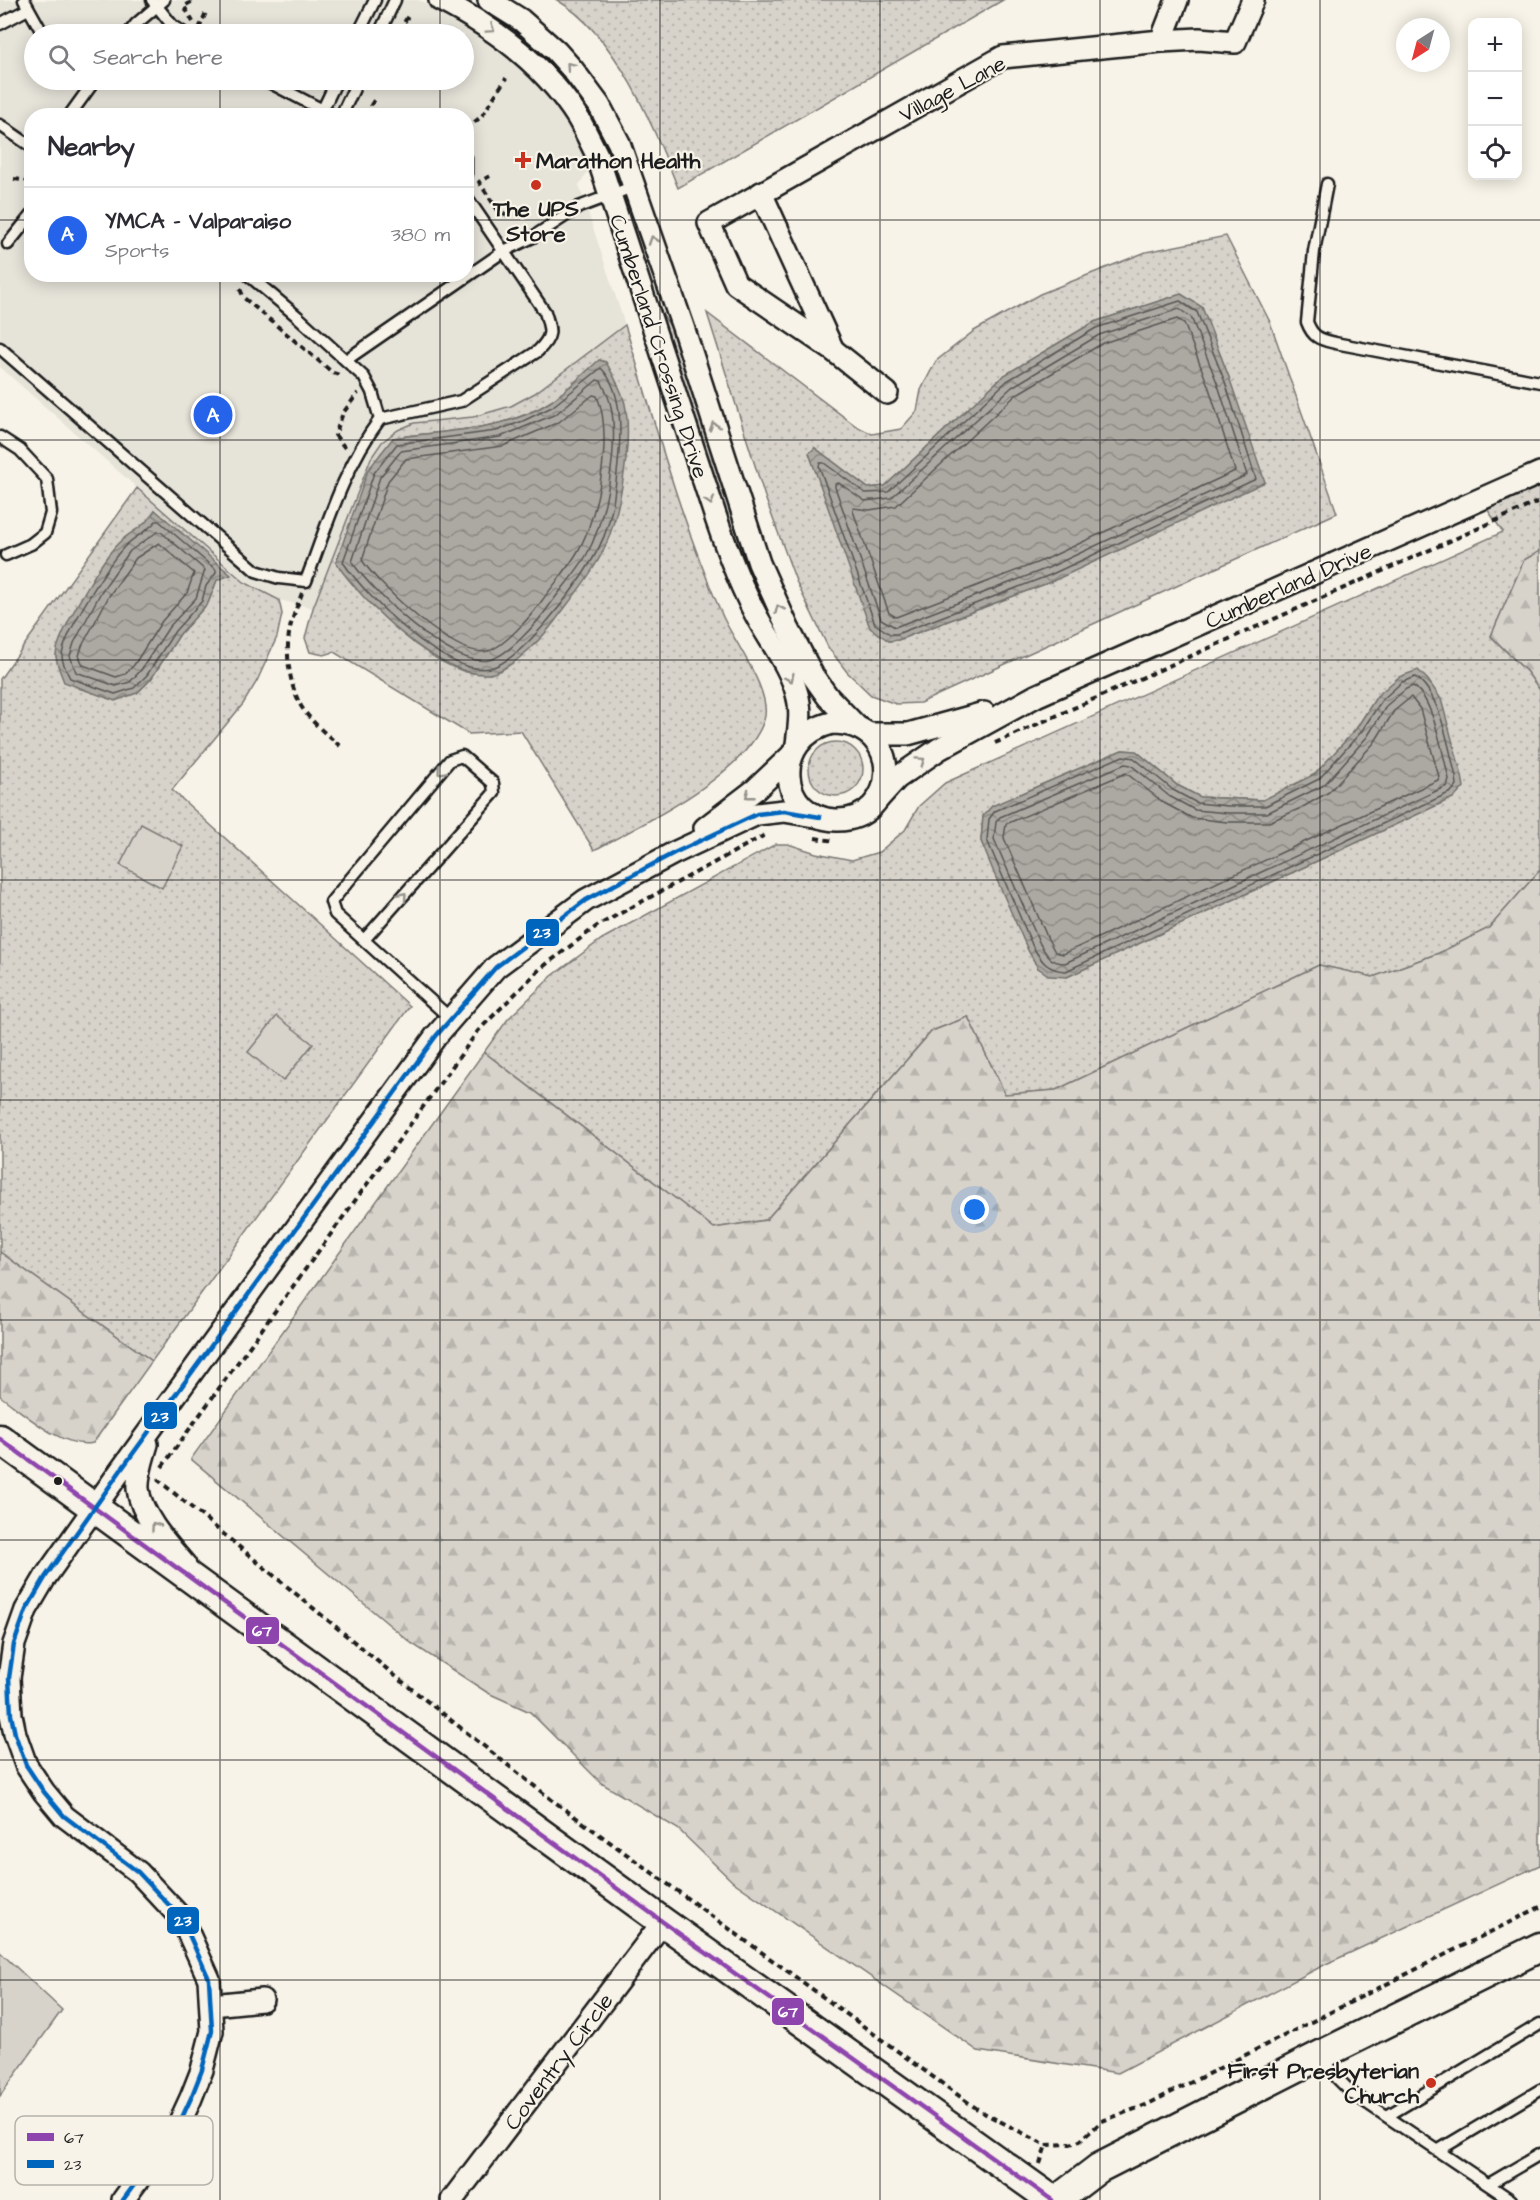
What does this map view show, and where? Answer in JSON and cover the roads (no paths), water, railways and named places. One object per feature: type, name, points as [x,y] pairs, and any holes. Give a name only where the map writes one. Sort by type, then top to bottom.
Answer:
[{"type":"street","name":"Cumberland Crossing Drive","points":[[440,0],[495,32],[518,49],[558,91],[579,119],[598,158],[717,521],[755,614],[798,695],[800,717],[794,750]]},
{"type":"street","name":"Cumberland Crossing Drive","points":[[489,0],[538,33],[573,70],[604,114],[619,143],[759,563],[788,628],[813,676],[828,698],[863,730]]},
{"type":"street","points":[[1161,41],[1178,0]]},
{"type":"street","name":"Village Lane","points":[[887,393],[833,350],[736,284],[709,223],[1003,57],[1161,41],[1198,39],[1235,42],[1253,0]]},
{"type":"street","name":"Village Lane","points":[[761,194],[833,350]]},
{"type":"street","name":"Cumberland Drive","points":[[877,800],[897,778],[939,749],[1036,696],[1540,473]]},
{"type":"street","name":"Cumberland Drive","points":[[863,730],[908,734],[959,722],[1036,696]]},
{"type":"street","points":[[182,2116],[202,2070],[212,2031],[209,1979],[182,1919],[138,1872],[75,1826],[53,1805],[26,1765],[15,1734],[10,1706],[9,1678],[19,1628],[34,1595],[153,1425],[436,1036],[496,967],[586,900],[674,853],[757,814],[784,811],[836,820],[852,818],[866,811],[877,800],[885,785],[884,756],[878,744],[863,730],[845,723],[820,726],[808,732],[756,789],[674,853]]},
{"type":"street","points":[[794,750],[789,769],[793,795],[820,817]]},
{"type":"street","points":[[153,1425],[139,1469],[140,1495],[149,1519],[204,1588]]},
{"type":"street","points":[[0,1439],[663,1922],[1052,2200]]},
{"type":"street","name":"Coventry Circle","points":[[452,2200],[663,1922]]},
{"type":"street","points":[[1057,2200],[1099,2168],[1540,1947]]},
{"type":"street","points":[[212,2005],[262,2000]]},
{"type":"street","points":[[123,2200],[134,2185]]},
{"type":"lane","points":[[363,24],[375,0]]},
{"type":"lane","points":[[384,24],[395,0]]},
{"type":"lane","points":[[136,24],[157,2],[171,24]]},
{"type":"lane","points":[[0,24],[26,4],[37,24]]},
{"type":"lane","points":[[75,108],[88,90]]},
{"type":"lane","points":[[284,90],[320,108]]},
{"type":"lane","points":[[323,108],[332,90]]},
{"type":"lane","points":[[345,108],[353,90]]},
{"type":"lane","points":[[0,125],[24,142]]},
{"type":"lane","points":[[1327,184],[1314,251],[1307,322],[1311,332],[1321,339],[1335,343],[1540,382]]},
{"type":"lane","points":[[474,272],[504,251],[533,237],[579,207],[635,186]]},
{"type":"lane","points":[[0,348],[256,571],[279,578],[306,581],[348,471],[362,443],[380,419],[407,411],[461,401],[538,351],[548,341],[550,328],[545,312],[474,208]]},
{"type":"lane","points":[[8,244],[24,224]]},
{"type":"lane","points":[[256,282],[346,360],[369,385],[380,419]]},
{"type":"lane","points":[[346,360],[459,282]]},
{"type":"lane","points":[[0,437],[20,450],[47,479],[51,513],[45,533],[31,544],[6,555]]},
{"type":"lane","points":[[364,940],[494,793],[493,783],[462,756],[450,760],[331,902],[335,914],[451,1019]]},
{"type":"lane","points":[[1386,2116],[1540,2024]]},
{"type":"lane","points":[[1321,2055],[1338,2079],[1352,2093],[1511,2200]]},
{"type":"lane","points":[[1439,2150],[1540,2090]]},
{"type":"lane","points":[[1489,2184],[1540,2154]]},
{"type":"water","points":[[1181,294],[1202,307],[1265,482],[1053,581],[898,640],[889,641],[870,628],[809,453],[815,448],[868,488],[885,486],[1003,376],[1094,322]]},
{"type":"water","points":[[599,360],[606,362],[620,388],[627,421],[622,485],[618,507],[605,547],[587,577],[555,621],[543,636],[516,661],[489,674],[469,672],[447,664],[425,651],[383,616],[364,598],[336,563],[368,470],[393,438],[474,428],[532,412],[569,388]]},
{"type":"water","points":[[155,510],[231,575],[217,580],[208,603],[180,634],[151,679],[137,693],[115,701],[64,682],[56,655],[58,645],[73,613],[114,548],[144,524]]},
{"type":"water","points":[[1418,670],[1441,699],[1464,787],[1455,797],[1067,977],[1050,976],[1038,968],[981,841],[983,816],[992,806],[1122,750],[1136,751],[1177,785],[1200,797],[1263,800],[1315,774],[1356,729],[1377,696],[1399,677]]},
{"type":"place","name":"Marathon Health","points":[[523,160]]},
{"type":"place","name":"The UPS Store","points":[[536,185]]},
{"type":"place","name":"YMCA - Valparaiso","points":[[213,415]]},
{"type":"place","name":"First Presbyterian Church","points":[[1431,2083]]}]
